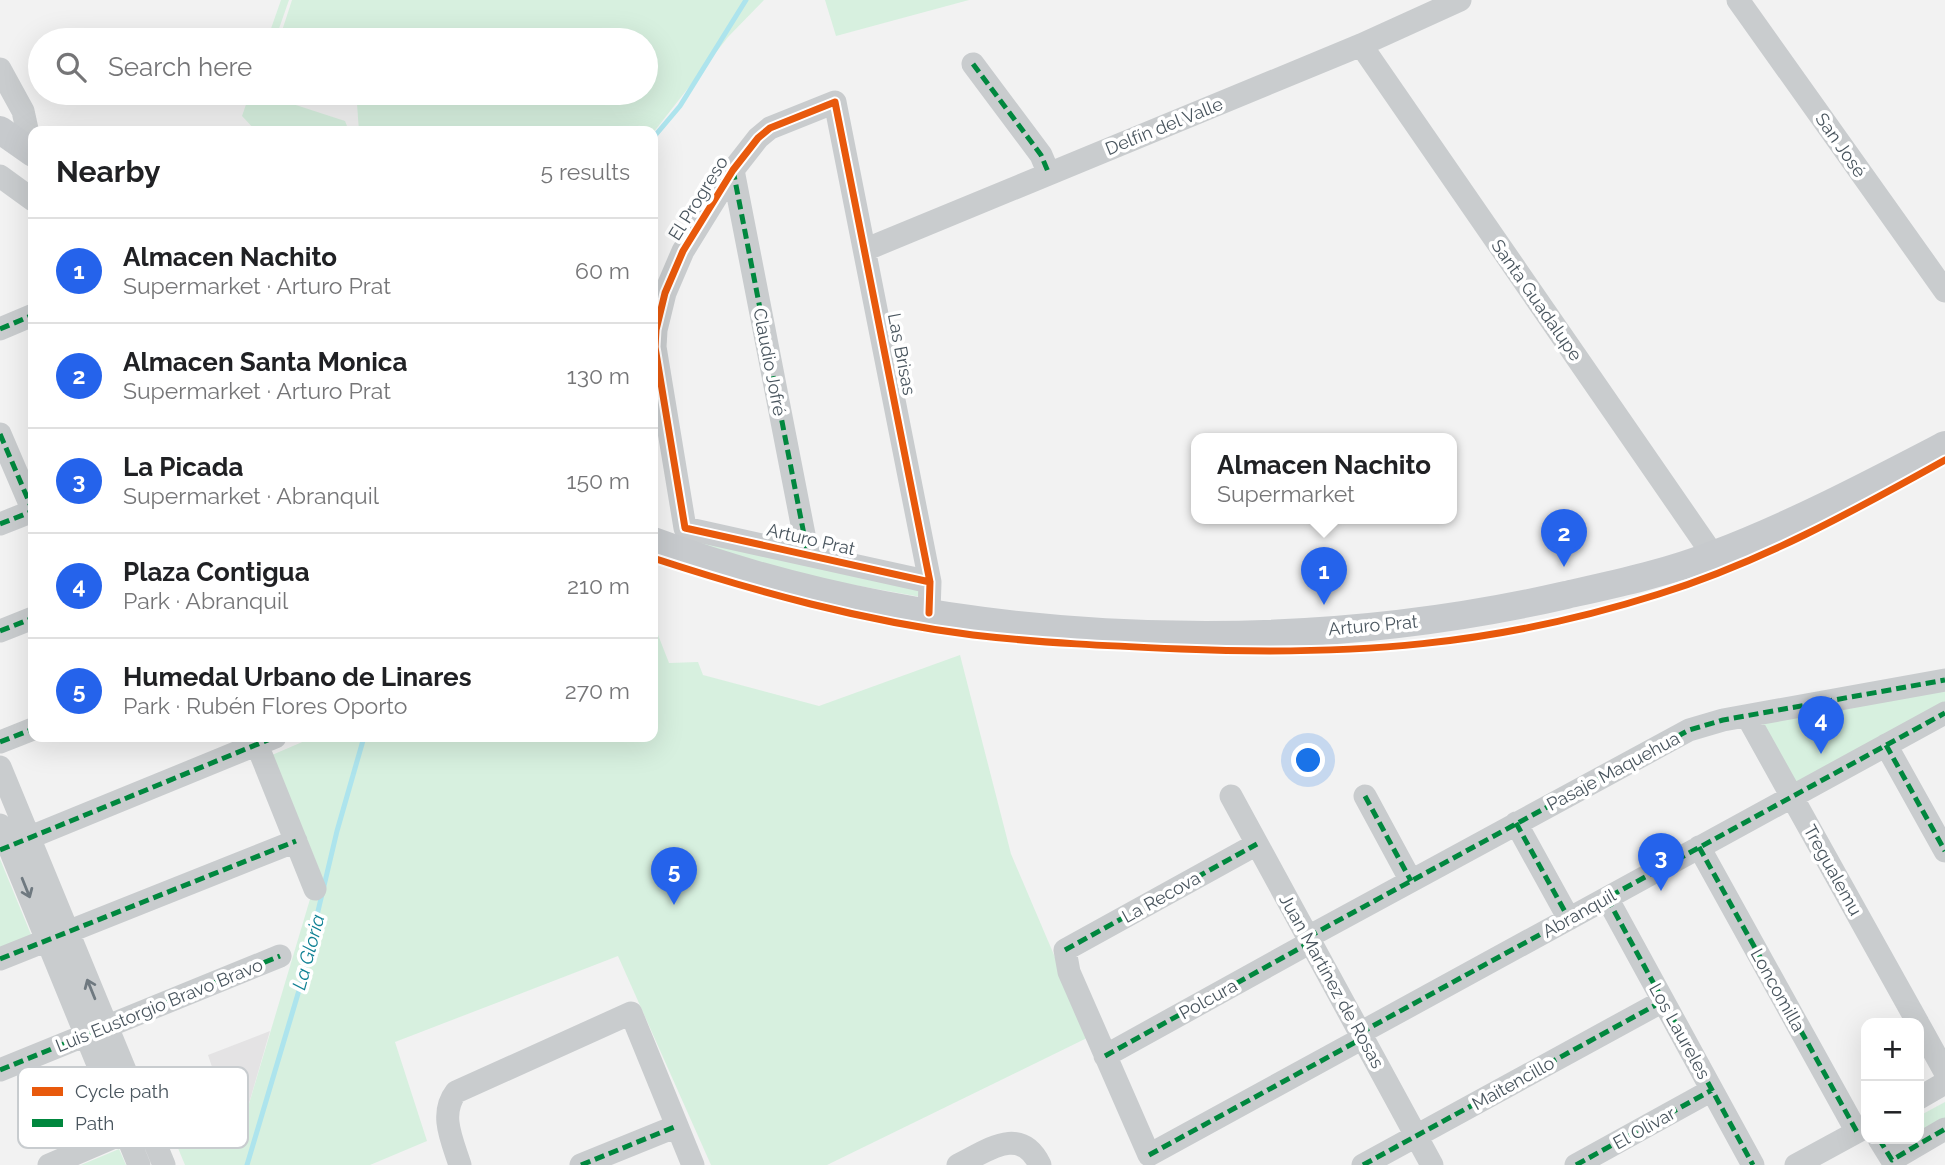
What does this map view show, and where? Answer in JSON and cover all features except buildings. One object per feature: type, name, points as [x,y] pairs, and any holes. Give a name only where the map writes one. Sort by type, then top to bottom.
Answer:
[{"type":"main road","points":[[0,130],[28,150]]},
{"type":"main road","name":"Arturo Prat","points":[[658,543],[745,573],[808,590],[929,613],[1032,625],[1181,634],[1342,629],[1425,620],[1542,601],[1713,555],[1855,492],[1945,445]]},
{"type":"street","name":"Delfín del Valle","points":[[866,250],[1361,45],[1460,0]]},
{"type":"street","name":"San José","points":[[1738,0],[1945,291]]},
{"type":"street","name":"Santa Guadalupe","points":[[1361,45],[1713,555]]},
{"type":"street","points":[[973,64],[1041,155],[1049,174]]},
{"type":"street","points":[[0,69],[23,111],[28,134]]},
{"type":"street","name":"El Progreso","points":[[658,322],[665,293],[683,251],[733,170],[758,138],[770,128],[835,102]]},
{"type":"street","name":"Las Brisas","points":[[835,102],[930,582],[929,613]]},
{"type":"street","name":"Claudio Jofré","points":[[733,170],[807,555]]},
{"type":"street","points":[[0,176],[28,196]]},
{"type":"street","points":[[0,329],[28,317]]},
{"type":"street","name":"El Progreso","points":[[658,370],[685,528]]},
{"type":"street","points":[[0,434],[28,499]]},
{"type":"street","points":[[0,524],[28,513]]},
{"type":"street","name":"Arturo Prat","points":[[685,528],[930,582]]},
{"type":"street","points":[[0,631],[28,620]]},
{"type":"street","name":"Pasaje Maquehua","points":[[1309,940],[1674,737],[1707,724],[1945,680]]},
{"type":"street","name":"Abranquil","points":[[1105,1056],[1149,1155],[1569,919],[1945,713]]},
{"type":"street","name":"Tregualemu","points":[[1747,716],[1915,1018]]},
{"type":"street","points":[[0,742],[28,731]]},
{"type":"street","points":[[9,839],[254,742]]},
{"type":"street","points":[[263,742],[315,889]]},
{"type":"street","points":[[1886,745],[1945,851]]},
{"type":"street","points":[[0,767],[9,839],[58,936],[111,1067]]},
{"type":"street","name":"Juan Martínez de Rosas","points":[[1231,796],[1432,1165]]},
{"type":"street","points":[[1365,796],[1411,881]]},
{"type":"street","points":[[1516,823],[1569,919]]},
{"type":"street","points":[[0,959],[296,841]]},
{"type":"street","name":"La Recova","points":[[1105,1056],[1069,972],[1065,950],[1257,845]]},
{"type":"street","name":"Loncomilla","points":[[1699,847],[1861,1127]]},
{"type":"street","name":"Los Laureles","points":[[1607,898],[1753,1165]]},
{"type":"street","name":"Polcura","points":[[1105,1056],[1309,940]]},
{"type":"street","name":"Luis Eustorgio Bravo Bravo","points":[[0,1070],[280,956]]},
{"type":"street","name":"Maitencillo","points":[[1363,1165],[1663,1001]]},
{"type":"street","points":[[460,1165],[446,1116],[451,1099],[463,1086],[631,1013],[693,1165]]},
{"type":"street","name":"Tregualemu","points":[[1924,1035],[1945,1072]]},
{"type":"street","points":[[1924,1095],[1945,1083]]},
{"type":"street","name":"El Olivar","points":[[1576,1165],[1712,1090]]},
{"type":"street","points":[[581,1165],[677,1126]]},
{"type":"street","points":[[1924,1141],[1945,1129]]},
{"type":"street","points":[[1796,1165],[1861,1130]]},
{"type":"street","points":[[958,1165],[1005,1143],[1023,1145],[1030,1149],[1040,1165]]},
{"type":"street","points":[[1883,1144],[1892,1160],[1919,1144]]},
{"type":"street","points":[[49,1165],[88,1148]]},
{"type":"street","points":[[151,1148],[164,1165]]},
{"type":"shaded area","points":[[270,1031],[248,1107],[248,1067],[212,1067],[208,1055]]},
{"type":"green space","points":[[281,0],[289,0],[279,28],[271,28]]},
{"type":"green space","points":[[292,0],[764,0],[728,37],[658,127],[359,126],[357,105],[658,105],[658,28],[283,28]]},
{"type":"green space","points":[[825,0],[969,0],[836,36]]},
{"type":"green space","points":[[246,105],[296,105],[345,121],[347,126],[251,126],[242,116]]},
{"type":"green space","points":[[691,537],[921,586],[921,597],[787,573],[689,543]]},
{"type":"green space","points":[[658,635],[669,663],[698,662],[703,675],[819,706],[960,655],[1011,854],[1089,1037],[827,1165],[711,1165],[618,956],[395,1042],[427,1141],[370,1165],[185,1165],[178,1148],[248,1148],[248,1107],[319,869],[272,755],[302,742],[658,742]]},
{"type":"green space","points":[[1945,691],[1945,709],[1800,789],[1760,720]]},
{"type":"green space","points":[[0,859],[32,937],[0,951]]},
{"type":"green space","points":[[1945,1102],[1945,1123],[1924,1134],[1924,1113]]},
{"type":"green space","points":[[119,1149],[126,1165],[81,1165]]},
{"type":"waterway","points":[[658,132],[680,106],[746,0]]},
{"type":"waterway","name":"La Gloria","points":[[247,1165],[300,987],[337,831],[363,742]]},
{"type":"marked path","points":[[973,64],[1041,155],[1049,174]]},
{"type":"marked path","points":[[733,170],[808,555]]},
{"type":"marked path","points":[[0,329],[28,317]]},
{"type":"marked path","points":[[0,434],[28,499]]},
{"type":"marked path","points":[[0,524],[28,513]]},
{"type":"marked path","points":[[0,631],[28,620]]},
{"type":"marked path","points":[[1308,937],[1689,730],[1723,720],[1945,680]]},
{"type":"marked path","points":[[1360,1033],[1945,713]]},
{"type":"marked path","points":[[0,742],[28,731]]},
{"type":"marked path","points":[[0,850],[263,742]]},
{"type":"marked path","points":[[1886,745],[1945,851]]},
{"type":"marked path","points":[[1365,796],[1411,881]]},
{"type":"marked path","points":[[1516,823],[1569,919]]},
{"type":"marked path","points":[[0,959],[296,841]]},
{"type":"marked path","points":[[1065,950],[1257,844]]},
{"type":"marked path","points":[[1699,847],[1857,1132]]},
{"type":"marked path","points":[[1607,898],[1753,1165]]},
{"type":"marked path","points":[[1105,1056],[1311,942]]},
{"type":"marked path","points":[[0,1070],[280,956]]},
{"type":"marked path","points":[[1363,1165],[1663,1001]]},
{"type":"marked path","points":[[1149,1155],[1363,1038]]},
{"type":"marked path","points":[[1576,1165],[1712,1090]]},
{"type":"marked path","points":[[581,1165],[677,1126]]},
{"type":"marked path","points":[[1924,1141],[1945,1129]]},
{"type":"marked path","points":[[1882,1144],[1892,1160],[1919,1144]]},
{"type":"cycle path","points":[[658,322],[665,293],[683,251],[733,170],[758,138],[770,128],[835,102],[930,582]]},
{"type":"cycle path","points":[[658,365],[685,528],[930,582]]},
{"type":"cycle path","points":[[658,560],[811,604],[891,622],[973,635],[1051,642],[1244,651],[1305,651],[1423,644],[1539,626],[1598,612],[1697,581],[1734,567],[1841,517],[1945,460]]},
{"type":"cycle path","points":[[929,613],[930,582]]},
{"type":"place","name":"Almacen Santa Monica","points":[[1564,567]]},
{"type":"place","name":"Almacen Nachito","points":[[1324,605]]},
{"type":"place","name":"Plaza Contigua","points":[[1821,754]]},
{"type":"place","name":"La Picada","points":[[1661,891]]},
{"type":"place","name":"Humedal Urbano de Linares","points":[[674,905]]}]
